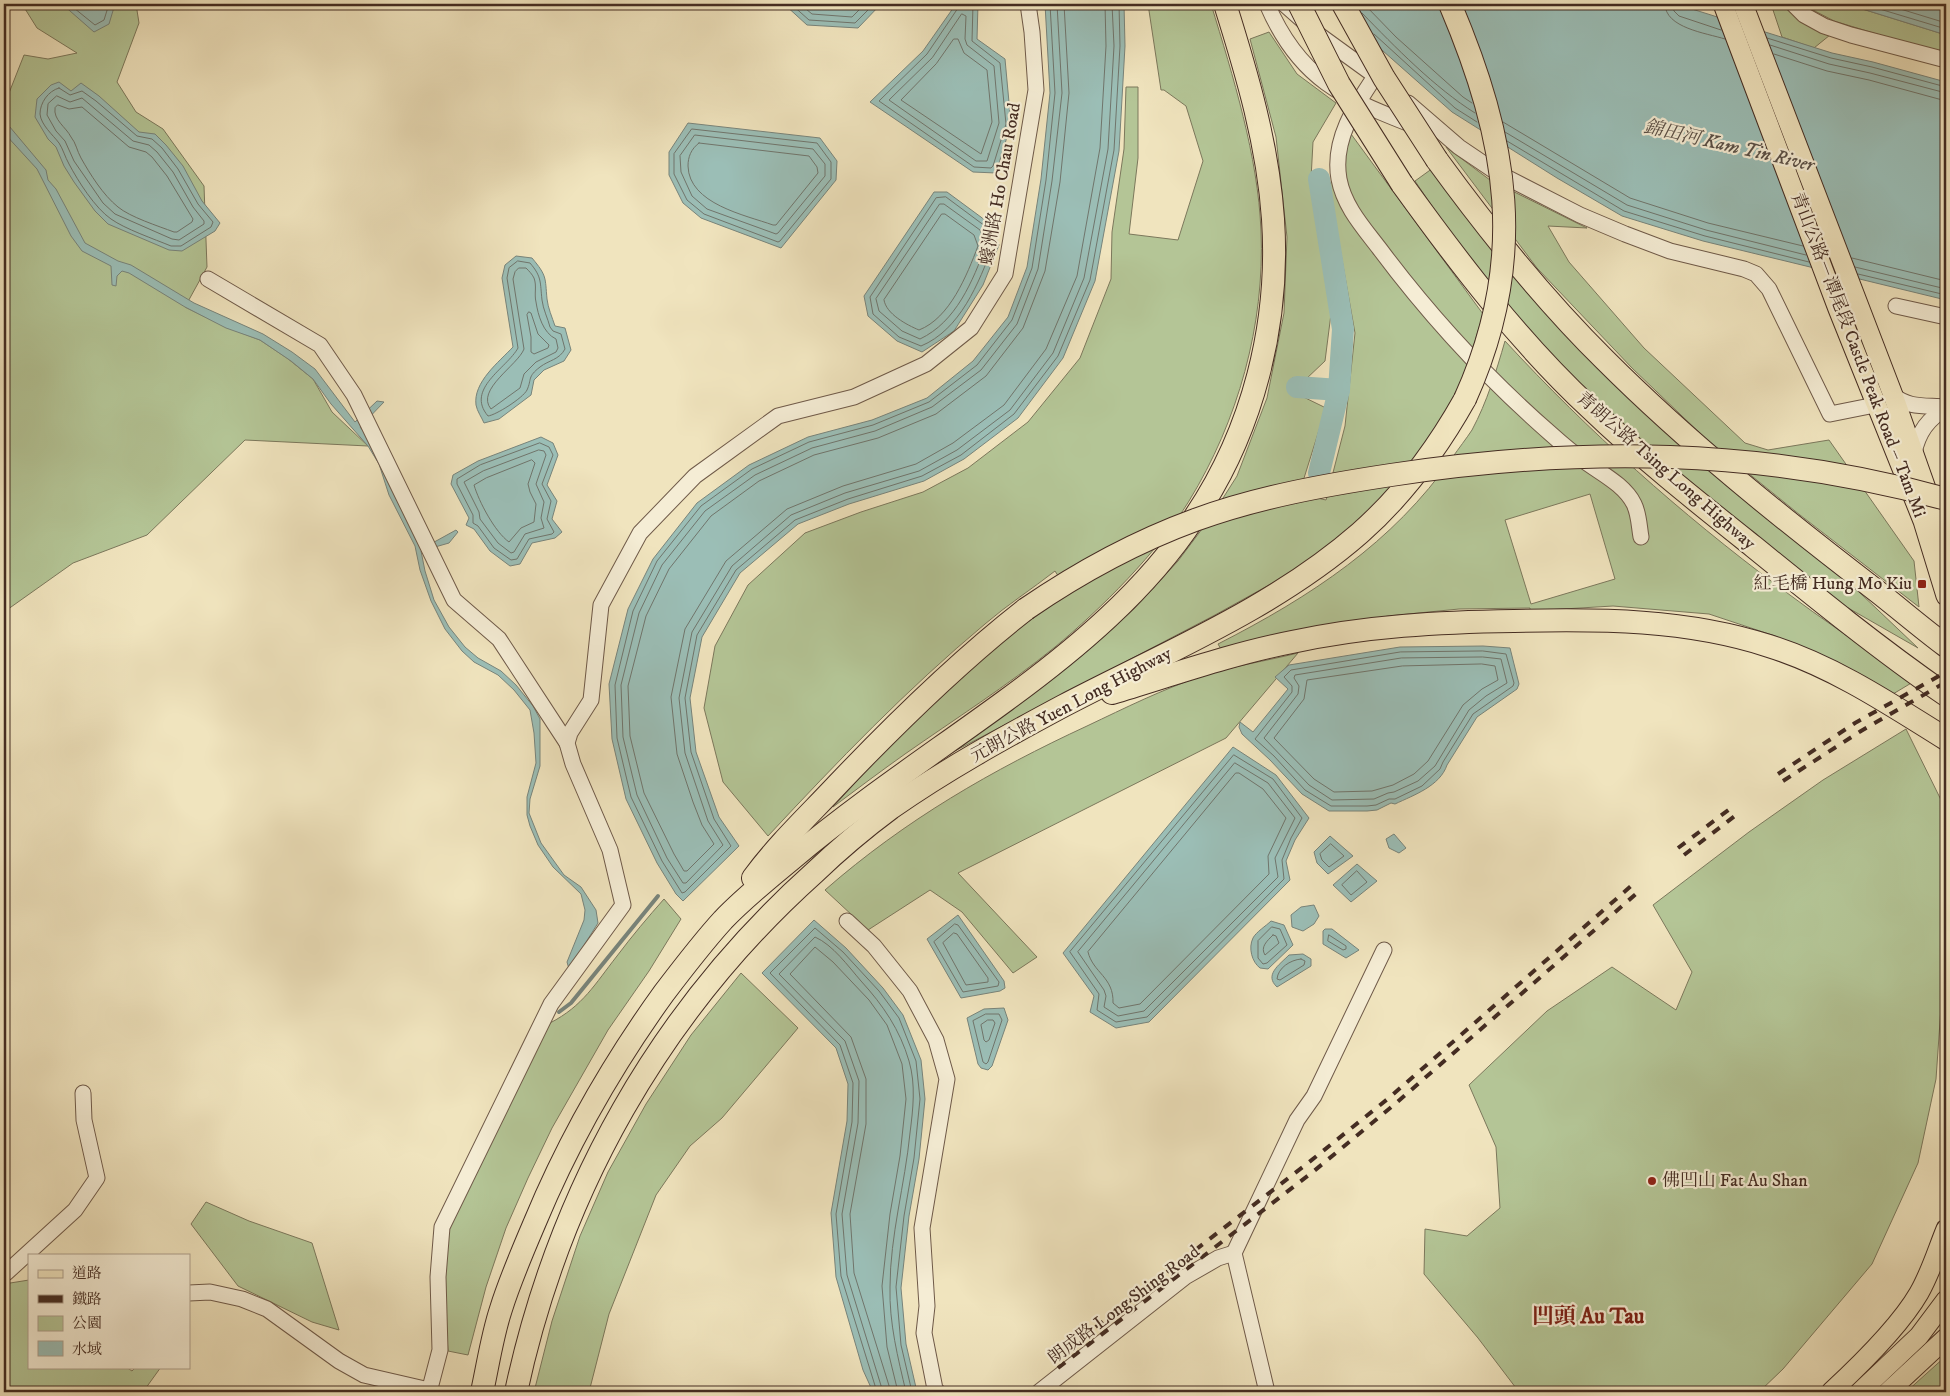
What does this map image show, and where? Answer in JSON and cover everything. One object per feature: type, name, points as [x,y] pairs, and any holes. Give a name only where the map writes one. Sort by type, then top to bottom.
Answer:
[{"type":"highway","name":"元朗公路 Yuen Long Highway","points":[[482,1392],[501,1310],[554,1176],[580,1124],[611,1070],[645,1019],[682,969],[722,921],[751,893],[829,828],[1009,698],[1093,631],[1149,576],[1171,550],[1195,518],[1221,472],[1248,411],[1264,352],[1272,301],[1274,255],[1273,220],[1265,156],[1250,86],[1225,4]]},
{"type":"highway","name":"青朗公路 Tsing Long Highway","points":[[1299,4],[1339,84],[1402,184],[1482,291],[1518,333],[1590,409],[1700,503],[1817,598],[1946,695]]},
{"type":"highway","points":[[1343,4],[1384,78],[1437,160],[1522,269],[1604,359],[1684,436],[1781,516],[1946,646]]},
{"type":"highway","name":"元朗公路 Yuen Long Highway","points":[[516,1392],[532,1324],[558,1249],[574,1207],[612,1130],[638,1082],[687,1009],[759,924],[858,835],[889,810],[924,786],[1060,708],[1246,612],[1342,547],[1378,516],[1412,479],[1448,429],[1465,398],[1484,354],[1501,281],[1505,221],[1499,160],[1487,104],[1450,4]]},
{"type":"highway","points":[[722,921],[760,869],[796,828],[892,727],[967,656],[1026,609],[1063,584],[1116,554],[1197,519],[1288,494],[1422,470],[1574,457],[1658,456],[1767,463],[1838,474],[1914,490],[1946,499]]},
{"type":"highway","points":[[1060,708],[1211,662],[1292,642],[1330,635],[1414,624],[1575,620],[1671,625],[1736,636],[1800,657],[1839,675],[1946,739]]},
{"type":"main road","name":"青山公路－潭尾段 Castle Peak Road – Tam Mi","points":[[1723,4],[1875,405],[1923,521],[1946,596]]},
{"type":"main road","name":"青山公路－潭尾段 Castle Peak Road – Tam Mi","points":[[1744,6],[1893,395],[1946,545]]},
{"type":"main road","points":[[1831,1392],[1902,1319],[1929,1274],[1946,1230]]},
{"type":"main road","points":[[1860,1392],[1914,1342],[1946,1300]]},
{"type":"main road","points":[[1888,1392],[1946,1338]]},
{"type":"street","name":"蠔洲路 Ho Chau Road","points":[[567,743],[570,733],[591,700],[601,605],[640,534],[695,476],[778,416],[854,397],[926,364],[971,328],[1005,274],[1036,90],[1028,4]]},
{"type":"street","points":[[1267,4],[1283,36],[1304,65],[1327,85],[1357,102],[1459,147]]},
{"type":"street","points":[[1284,4],[1319,36],[1376,75],[1459,147],[1496,172],[1593,221],[1670,250],[1744,269],[1756,274],[1770,289],[1830,414],[1875,405]]},
{"type":"street","points":[[1793,4],[1804,15],[1824,26],[1946,60]]},
{"type":"street","points":[[1376,75],[1357,102],[1345,127],[1338,166],[1339,180],[1344,195],[1356,218],[1429,310],[1493,378],[1550,433],[1625,492],[1636,508],[1641,537]]},
{"type":"street","points":[[190,1293],[210,1292],[242,1299],[267,1309],[339,1361],[364,1376],[429,1391],[440,1350],[438,1277],[442,1227],[551,1004],[622,905],[610,850],[573,764],[567,743],[499,639],[454,600],[354,395],[320,345],[208,279]]},
{"type":"street","points":[[1896,306],[1946,317]]},
{"type":"street","points":[[1893,395],[1902,402],[1912,406],[1946,408]]},
{"type":"street","points":[[1914,453],[1917,441],[1925,426],[1934,416],[1946,408]]},
{"type":"street","points":[[847,921],[874,946],[910,991],[936,1040],[948,1079],[922,1228],[927,1306],[924,1333],[935,1389],[938,1392]]},
{"type":"street","points":[[1267,1392],[1234,1253],[1297,1120],[1314,1096],[1384,950]]},
{"type":"street","points":[[5,1274],[75,1210],[97,1178],[84,1120],[83,1093]]},
{"type":"street","name":"朗成路 Long Shing Road","points":[[1039,1392],[1185,1277],[1218,1258],[1234,1253]]},
{"type":"street","points":[[5,1274],[28,1269]]},
{"type":"green space","points":[[22,4],[136,4],[139,23],[117,82],[136,112],[163,129],[204,186],[207,267],[185,307],[226,327],[260,340],[287,358],[313,379],[332,412],[368,446],[245,440],[147,535],[73,563],[4,612],[4,96],[9,93],[24,55],[48,59],[77,53],[37,28]]},
{"type":"green space","points":[[1148,4],[1211,4],[1243,116],[1255,174],[1261,231],[1258,302],[1253,337],[1245,371],[1221,438],[1189,501],[1161,540],[1128,579],[1073,632],[981,702],[905,754],[833,807],[883,752],[941,694],[1009,635],[1069,593],[1055,571],[993,617],[928,674],[846,754],[768,836],[723,782],[704,708],[715,646],[748,585],[805,533],[923,492],[968,468],[1028,422],[1080,358],[1111,279],[1112,232],[1124,149],[1126,87],[1138,87],[1138,158],[1129,234],[1178,240],[1203,161],[1186,106],[1164,90],[1161,90]]},
{"type":"green space","points":[[1771,4],[1782,4],[1805,22],[1830,35],[1814,48],[1782,37]]},
{"type":"green space","points":[[1805,4],[1856,4],[1856,7],[1946,35],[1946,55],[1834,21]]},
{"type":"green space","points":[[1269,32],[1297,74],[1336,103],[1313,142],[1311,179],[1331,314],[1325,361],[1305,380],[1292,378],[1289,390],[1326,408],[1299,494],[1326,500],[1345,426],[1355,333],[1329,187],[1351,134],[1483,314],[1466,372],[1438,430],[1399,483],[1352,528],[1298,569],[1215,615],[947,755],[1080,657],[1134,609],[1178,561],[1211,517],[1237,476],[1267,398],[1284,313],[1287,237],[1276,137],[1250,39]]},
{"type":"green space","points":[[1446,147],[1490,180],[1587,228],[1548,226],[1569,262],[1644,348],[1745,443],[1768,450],[1829,440],[1914,561],[1919,607],[1706,439],[1632,368],[1537,268]]},
{"type":"green space","points":[[1433,168],[1482,234],[1918,648],[1836,601],[1641,441],[1569,373],[1504,304],[1462,250],[1415,181]]},
{"type":"green space","points":[[1505,341],[1569,407],[1671,501],[1742,559],[1913,682],[1893,694],[1775,636],[1709,614],[1613,606],[1530,611],[1530,608],[1459,609],[1388,616],[1222,651],[1218,644],[1285,607],[1347,565],[1376,542],[1429,488],[1472,430],[1487,398]],"holes":[[[1590,494],[1615,579],[1531,604],[1505,520]]]},
{"type":"green space","points":[[1298,653],[1226,738],[958,873],[1037,957],[1013,973],[962,912],[930,890],[868,930],[825,890],[886,841],[918,819],[950,798],[1017,760],[1144,699],[1187,681],[1226,669]]},
{"type":"green space","points":[[1906,729],[1946,810],[1946,936],[1936,1079],[1918,1163],[1872,1264],[1783,1369],[1759,1392],[1519,1392],[1478,1338],[1424,1274],[1425,1229],[1467,1236],[1500,1208],[1496,1147],[1469,1085],[1547,1011],[1612,967],[1676,1010],[1692,972],[1653,905],[1749,832],[1823,780]]},
{"type":"green space","points":[[664,899],[681,919],[649,971],[608,1030],[552,1128],[506,1228],[486,1287],[468,1355],[448,1351],[442,1277],[447,1229],[550,1023],[571,1009],[588,994],[634,934]]},
{"type":"green space","points":[[741,973],[798,1028],[722,1118],[690,1146],[656,1195],[609,1314],[589,1392],[534,1392],[552,1321],[580,1236],[608,1172],[646,1104],[691,1035]]},
{"type":"green space","points":[[206,1202],[249,1221],[312,1243],[339,1330],[312,1322],[238,1286],[191,1224]]},
{"type":"green space","points":[[28,1280],[28,1368],[128,1368],[132,1371],[135,1368],[160,1368],[143,1392],[4,1392],[4,1284]]},
{"type":"green space","points":[[1946,1356],[1946,1382],[1935,1392],[1906,1392]]},
{"type":"water","points":[[62,4],[115,4],[109,24],[94,32]]},
{"type":"water","points":[[784,4],[881,4],[858,28],[807,25]]},
{"type":"water","points":[[956,4],[978,4],[977,39],[1005,59],[1011,124],[996,173],[973,172],[870,102],[923,51]]},
{"type":"water","points":[[1045,4],[1124,4],[1125,46],[1119,151],[1095,281],[1063,358],[1018,418],[964,459],[924,481],[849,504],[798,524],[740,573],[702,637],[690,698],[696,752],[719,817],[739,846],[683,901],[676,894],[657,863],[626,799],[612,739],[609,684],[628,609],[653,559],[697,503],[749,465],[808,437],[872,420],[927,398],[973,361],[1008,317],[1027,267],[1041,179],[1050,93]]},
{"type":"water","name":"錦田河 Kam Tin River","points":[[1338,4],[1676,4],[1832,53],[1946,82],[1946,300],[1703,241],[1622,216],[1557,178],[1452,112],[1383,51]]},
{"type":"water","points":[[1856,4],[1946,4],[1946,35],[1856,7]]},
{"type":"water","points":[[59,82],[71,91],[81,83],[99,96],[139,132],[155,134],[183,166],[202,201],[220,223],[215,231],[182,251],[169,250],[108,224],[95,211],[74,182],[64,166],[56,147],[48,139],[35,117],[37,99],[51,85]]},
{"type":"water","points":[[4,120],[46,170],[48,180],[56,189],[85,243],[118,261],[131,265],[194,303],[263,334],[292,352],[315,369],[355,422],[377,401],[384,402],[360,427],[372,442],[405,517],[418,541],[427,546],[456,530],[458,532],[449,543],[421,551],[434,600],[449,627],[465,647],[478,658],[501,671],[516,685],[533,706],[540,719],[540,766],[530,799],[529,813],[541,843],[564,875],[581,887],[596,910],[598,923],[569,969],[567,962],[584,920],[585,910],[581,894],[553,867],[538,845],[530,826],[527,815],[527,797],[536,763],[530,710],[514,690],[498,675],[474,662],[462,651],[445,629],[431,601],[420,570],[415,546],[389,495],[379,464],[368,446],[331,404],[313,379],[260,340],[226,328],[185,307],[129,273],[122,271],[117,276],[116,286],[112,285],[111,266],[82,251],[71,236],[37,169],[4,133]]},
{"type":"water","points":[[688,123],[820,138],[837,161],[836,180],[781,248],[701,218],[683,203],[669,175],[669,152]]},
{"type":"water","points":[[934,192],[947,192],[989,223],[999,245],[983,285],[954,331],[922,352],[897,341],[868,316],[864,296]]},
{"type":"water","points":[[516,256],[532,258],[540,269],[544,277],[550,312],[555,326],[565,328],[571,350],[564,361],[544,370],[534,380],[531,395],[499,419],[484,423],[476,405],[479,388],[488,373],[513,347],[502,278],[505,265]]},
{"type":"water","points":[[541,437],[553,443],[558,455],[547,485],[557,501],[552,519],[562,532],[555,538],[532,543],[520,564],[510,566],[490,551],[474,529],[466,525],[469,518],[451,484],[453,475],[478,461]]},
{"type":"water","points":[[1483,646],[1510,648],[1519,684],[1517,689],[1477,717],[1439,779],[1426,789],[1410,797],[1377,810],[1329,811],[1302,794],[1242,734],[1239,727],[1240,722],[1253,732],[1288,689],[1275,677],[1289,665],[1400,647]]},
{"type":"water","points":[[1233,747],[1276,775],[1309,818],[1295,840],[1286,861],[1290,880],[1149,1022],[1116,1028],[1090,1012],[1094,996],[1063,953]]},
{"type":"water","points":[[1394,834],[1406,848],[1399,853],[1389,848],[1386,839]]},
{"type":"water","points":[[1330,836],[1353,856],[1328,874],[1317,863],[1314,852]]},
{"type":"water","points":[[1357,864],[1377,881],[1351,902],[1333,885]]},
{"type":"water","points":[[1314,905],[1319,916],[1314,924],[1303,931],[1292,927],[1291,915],[1301,907]]},
{"type":"water","points":[[958,915],[1004,981],[1005,988],[1000,991],[961,998],[927,939]]},
{"type":"water","points":[[814,920],[846,948],[883,988],[903,1015],[921,1060],[925,1099],[919,1159],[909,1216],[901,1288],[906,1344],[917,1392],[873,1392],[863,1370],[836,1277],[831,1213],[847,1121],[848,1084],[836,1048],[762,973]]},
{"type":"water","points":[[1271,921],[1284,925],[1293,945],[1268,969],[1260,968],[1255,962],[1251,946],[1256,934]]},
{"type":"water","points":[[1325,929],[1332,929],[1359,950],[1346,958],[1323,944],[1323,931]]},
{"type":"water","points":[[1303,954],[1311,959],[1311,966],[1277,987],[1273,983],[1272,974],[1277,966],[1289,955]]},
{"type":"water","points":[[1004,1008],[1008,1020],[992,1066],[988,1070],[981,1068],[978,1064],[967,1018],[984,1009]]},
{"type":"waterway","points":[[1319,179],[1343,329],[1339,390],[1319,473]]},
{"type":"waterway","points":[[1297,387],[1339,390]]},
{"type":"waterway","points":[[559,1012],[571,1003],[658,896]]},
{"type":"railway","points":[[1778,774],[1855,723],[1946,672]]},
{"type":"railway","points":[[1783,781],[1861,731],[1946,682]]},
{"type":"railway","points":[[1678,848],[1731,808]]},
{"type":"railway","points":[[1684,855],[1736,815]]},
{"type":"railway","points":[[1053,1360],[1308,1163],[1390,1097],[1631,886]]},
{"type":"railway","points":[[1058,1368],[1314,1171],[1395,1104],[1637,893]]},
{"type":"place","name":"紅毛橋 Hung Mo Kiu","points":[[1922,584]]},
{"type":"place","name":"佛凹山 Fat Au Shan","points":[[1652,1181]]},
{"type":"district","name":"凹頭 Au Tau","points":[[1588,1316]]}]
